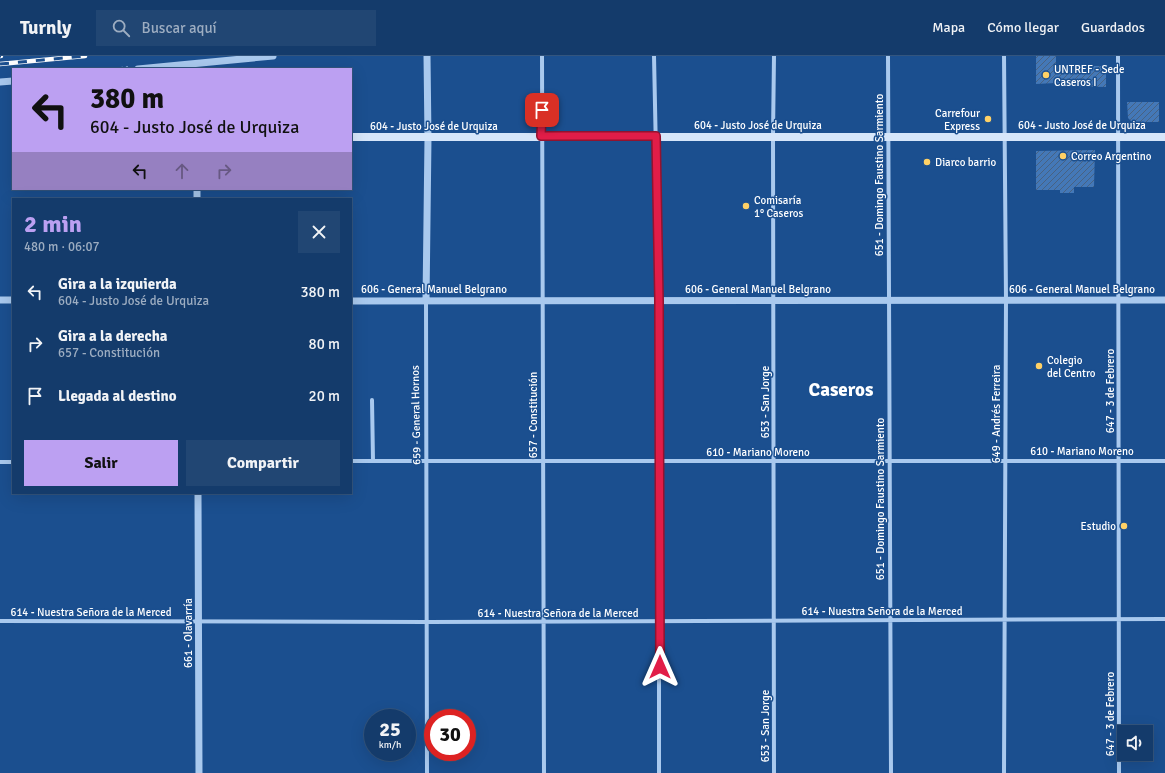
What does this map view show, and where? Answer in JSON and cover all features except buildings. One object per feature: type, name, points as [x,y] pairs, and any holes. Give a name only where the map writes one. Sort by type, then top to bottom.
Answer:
[{"type":"main road","name":"604 - Justo José de Urquiza","points":[[352,137],[1165,137]]},
{"type":"street","points":[[158,68],[198,66],[273,56]]},
{"type":"street","name":"659 - General Hornos","points":[[426,56],[428,138],[426,301],[428,462],[428,773]]},
{"type":"street","name":"657 - Constitución","points":[[542,56],[541,136],[544,773]]},
{"type":"street","points":[[654,56],[659,300],[659,773]]},
{"type":"street","name":"653 - San Jorge","points":[[774,56],[774,773]]},
{"type":"street","name":"651 - Domingo Faustino Sarmiento","points":[[888,56],[888,460],[891,773]]},
{"type":"street","name":"649 - Andrés Ferreira","points":[[1004,56],[1006,299],[1004,773]]},
{"type":"street","name":"647 - 3 de Febrero","points":[[1118,56],[1120,300],[1119,773]]},
{"type":"street","points":[[0,82],[12,81]]},
{"type":"street","name":"606 - General Manuel Belgrano","points":[[352,301],[888,299],[1165,300]]},
{"type":"street","points":[[0,300],[12,300]]},
{"type":"street","points":[[372,400],[373,461]]},
{"type":"street","name":"610 - Mariano Moreno","points":[[352,461],[1165,461]]},
{"type":"street","points":[[0,462],[12,462]]},
{"type":"street","name":"661 - Olavarría","points":[[198,494],[199,773]]},
{"type":"street","name":"614 - Nuestra Señora de la Merced","points":[[0,621],[660,622],[1165,619]]},
{"type":"railway","points":[[0,64],[85,56]]},
{"type":"place","name":"UNTREF - Sede Caseros I","points":[[1046,75]]},
{"type":"place","name":"Carrefour Express","points":[[988,119]]},
{"type":"place","name":"Correo Argentino","points":[[1063,156]]},
{"type":"place","name":"Diarco barrio","points":[[927,162]]},
{"type":"place","name":"Comisaría 1° Caseros","points":[[746,206]]},
{"type":"place","name":"Colegio del Centro","points":[[1039,366]]},
{"type":"place","name":"Estudio","points":[[1124,526]]},
{"type":"district","name":"Caseros","points":[[841,390]]},
{"type":"route","points":[[542,110],[541,136],[656,136],[659,300],[660,667]]}]
